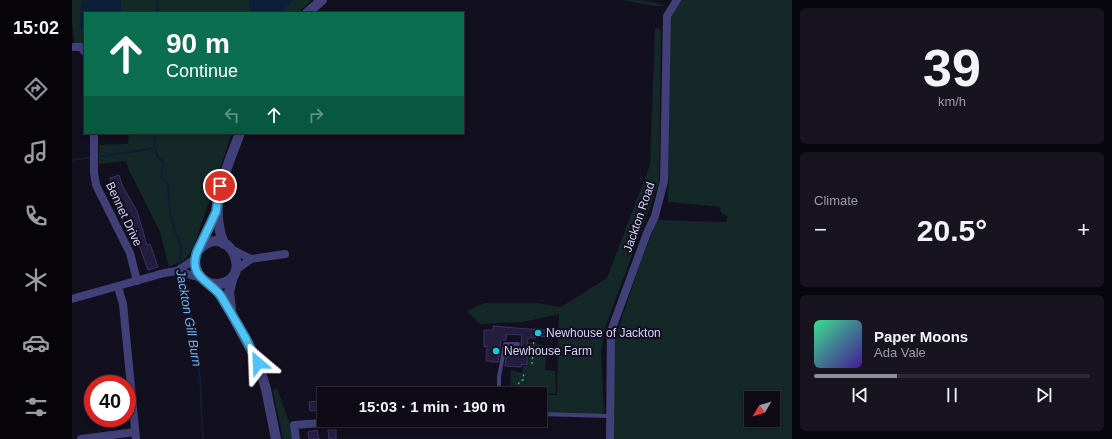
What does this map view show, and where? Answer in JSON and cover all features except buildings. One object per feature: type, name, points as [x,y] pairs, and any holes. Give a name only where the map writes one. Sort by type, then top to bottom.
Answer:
[{"type":"street","points":[[308,12],[322,0]]},
{"type":"street","name":"Jackton Road","points":[[610,439],[611,331],[647,233],[655,216],[664,181],[667,16],[677,0]]},
{"type":"street","points":[[72,47],[81,47],[84,51]]},
{"type":"street","name":"Bennet Drive","points":[[94,134],[94,173],[96,185],[130,253],[138,281]]},
{"type":"street","points":[[240,134],[220,186],[216,212],[196,256],[195,266],[197,273],[218,292],[231,312],[258,363],[266,389],[276,439]]},
{"type":"street","points":[[216,212],[219,232],[224,244]]},
{"type":"street","points":[[177,271],[196,256],[202,247],[208,243],[215,242],[224,244],[251,258],[285,254]]},
{"type":"street","points":[[231,312],[229,292],[237,263],[233,250]]},
{"type":"street","points":[[72,299],[164,273],[177,271],[214,284],[221,283],[228,280],[251,258]]},
{"type":"street","points":[[81,439],[135,436],[123,304],[118,287]]},
{"type":"street","points":[[296,439],[294,425],[317,423]]},
{"type":"lane","points":[[499,387],[499,377],[505,344],[518,344]]},
{"type":"lane","points":[[547,414],[610,416]]},
{"type":"path","points":[[532,364],[534,338]]},
{"type":"path","points":[[517,387],[518,383],[523,380],[524,372]]},
{"type":"green space","points":[[72,0],[312,0],[299,12],[84,12],[84,46],[74,43]]},
{"type":"green space","points":[[622,0],[649,1],[665,6],[654,6]]},
{"type":"green space","points":[[680,0],[792,0],[792,439],[612,439],[613,344],[639,267],[657,220],[726,222],[728,216],[721,213],[720,207],[668,202],[670,17]]},
{"type":"green space","points":[[655,28],[661,29],[659,183],[606,325],[601,351],[604,417],[547,416],[547,395],[557,395],[559,314],[523,322],[480,324],[467,311],[485,303],[537,303],[561,307],[607,278],[650,165]]},
{"type":"green space","points":[[129,134],[232,134],[194,246],[186,259],[169,267],[160,232],[126,161],[99,164],[99,145],[128,144]]},
{"type":"green space","points":[[529,342],[547,346],[545,370],[555,371],[556,394],[547,394],[547,387],[510,387],[511,370],[522,373],[523,366],[528,365]]},
{"type":"green space","points":[[277,388],[291,427],[293,439],[283,439],[273,391]]},
{"type":"water","points":[[83,0],[121,0],[121,12],[84,12],[84,34],[80,25],[81,2]]},
{"type":"water","points":[[249,0],[293,0],[282,12],[251,12]]},
{"type":"waterway","name":"Jackton Gill Burn","points":[[157,12],[158,0]]},
{"type":"waterway","name":"Jackton Gill Burn","points":[[155,134],[155,150],[158,157],[164,163],[161,177],[168,184],[170,212],[174,229],[181,245],[179,267]]},
{"type":"waterway","points":[[97,157],[155,148]]},
{"type":"waterway","points":[[72,160],[93,157]]},
{"type":"waterway","name":"Jackton Gill Burn","points":[[179,273],[183,300],[194,336],[200,379],[203,439]]},
{"type":"place","name":"Newhouse of Jackton","points":[[538,333]]},
{"type":"place","name":"Newhouse Farm","points":[[496,351]]},
{"type":"route","points":[[220,186],[216,212],[197,252],[195,266],[197,273],[201,278],[221,296],[258,363]]}]
